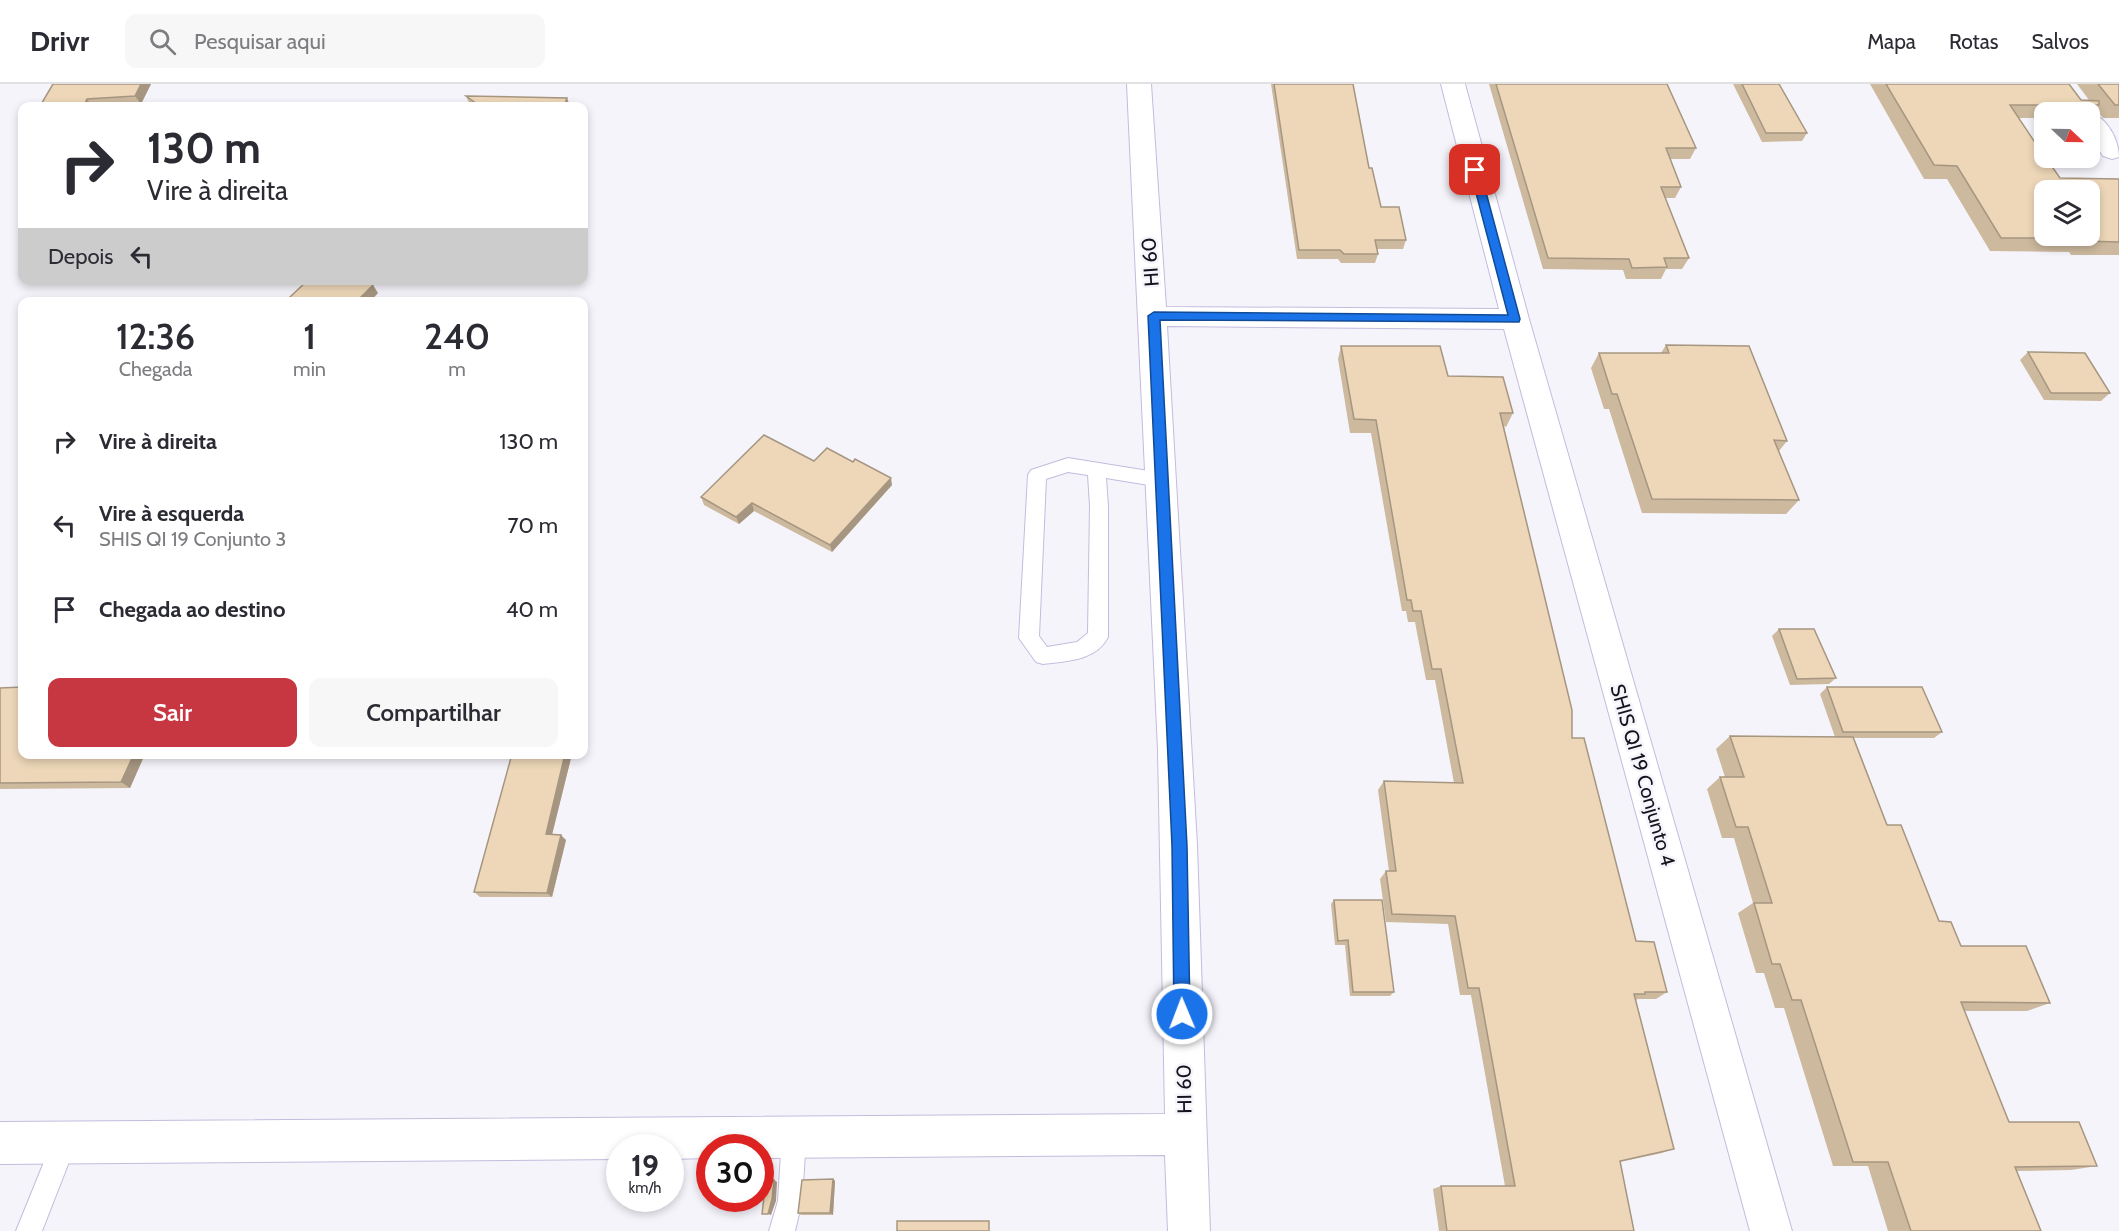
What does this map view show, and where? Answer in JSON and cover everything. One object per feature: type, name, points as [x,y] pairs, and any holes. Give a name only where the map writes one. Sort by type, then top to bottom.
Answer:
[{"type":"street","name":"HI 60","points":[[1139,84],[1154,316],[1179,846],[1184,1134],[1190,1231]]},
{"type":"street","name":"SHIS QI 19 Conjunto 4","points":[[1453,84],[1515,319],[1771,1231]]},
{"type":"street","points":[[2100,135],[2112,151]]},
{"type":"street","points":[[1154,316],[1515,319]]},
{"type":"street","points":[[0,1143],[1184,1134]]},
{"type":"lane","points":[[1096,469],[1099,506],[1098,637],[1082,650],[1043,657],[1029,638],[1037,475],[1068,465],[1096,469],[1161,480]]},
{"type":"lane","points":[[782,1231],[790,1201],[794,1137]]},
{"type":"lane","points":[[29,1231],[64,1144]]},
{"type":"building","points":[[53,84],[141,84],[135,96],[87,99],[86,102],[42,102]]},
{"type":"building","points":[[1274,84],[1353,84],[1369,168],[1372,168],[1381,207],[1399,207],[1406,240],[1375,240],[1378,254],[1344,254],[1340,250],[1299,250]]},
{"type":"building","points":[[1496,84],[1667,84],[1696,148],[1666,148],[1681,187],[1661,187],[1689,258],[1664,258],[1667,267],[1632,268],[1629,259],[1548,258]]},
{"type":"building","points":[[1742,84],[1779,84],[1807,133],[1766,133]]},
{"type":"building","points":[[1886,84],[2069,84],[2081,100],[2099,102],[2034,102],[2034,105],[2010,105],[2034,141],[2034,168],[2053,168],[2060,178],[2119,179],[2119,242],[2100,241],[2100,180],[2034,180],[2034,238],[2001,238],[1957,166],[1934,165]]},
{"type":"building","points":[[2098,84],[2119,84],[2119,105],[2115,105]]},
{"type":"building","points":[[466,96],[567,98],[566,102],[474,102]]},
{"type":"building","points":[[303,285],[373,285],[361,297],[290,297]]},
{"type":"building","points":[[1666,345],[1749,346],[1787,441],[1774,440],[1799,500],[1652,499],[1617,394],[1612,394],[1599,353],[1669,353]]},
{"type":"building","points":[[1341,346],[1440,346],[1448,376],[1503,377],[1513,413],[1500,413],[1572,710],[1572,738],[1584,738],[1636,941],[1654,942],[1667,992],[1634,994],[1674,1149],[1620,1161],[1634,1231],[1447,1231],[1441,1186],[1515,1186],[1479,988],[1468,988],[1455,916],[1392,914],[1386,871],[1396,871],[1384,781],[1463,783],[1441,669],[1432,669],[1421,611],[1413,611],[1411,600],[1407,600],[1376,420],[1354,419]]},
{"type":"building","points":[[2028,352],[2085,353],[2110,393],[2051,393]]},
{"type":"building","points":[[764,435],[814,461],[827,448],[853,462],[855,459],[891,478],[830,545],[752,503],[736,517],[701,497]]},
{"type":"building","points":[[1779,629],[1814,629],[1836,678],[1797,679]]},
{"type":"building","points":[[18,687],[18,759],[132,759],[121,782],[0,783],[0,688]]},
{"type":"building","points":[[1827,687],[1922,687],[1942,732],[1843,732]]},
{"type":"building","points":[[1730,736],[1853,737],[1887,825],[1901,825],[1939,921],[1951,922],[1961,946],[2026,946],[2050,1003],[1961,1002],[2009,1122],[2079,1122],[2097,1166],[2015,1167],[2041,1231],[1911,1231],[1888,1162],[1853,1162],[1801,1000],[1792,1000],[1780,964],[1772,964],[1754,903],[1772,903],[1748,827],[1736,827],[1720,777],[1744,777]]},
{"type":"building","points":[[511,759],[564,759],[546,834],[561,835],[547,893],[474,892]]},
{"type":"building","points":[[1334,900],[1382,900],[1394,992],[1353,992],[1348,940],[1338,941]]},
{"type":"building","points":[[833,1179],[830,1213],[798,1213],[802,1180]]},
{"type":"building","points":[[897,1221],[989,1221],[989,1231],[897,1231]]},
{"type":"route","points":[[1182,1014],[1179,846],[1154,316],[1515,319],[1475,170]]}]
